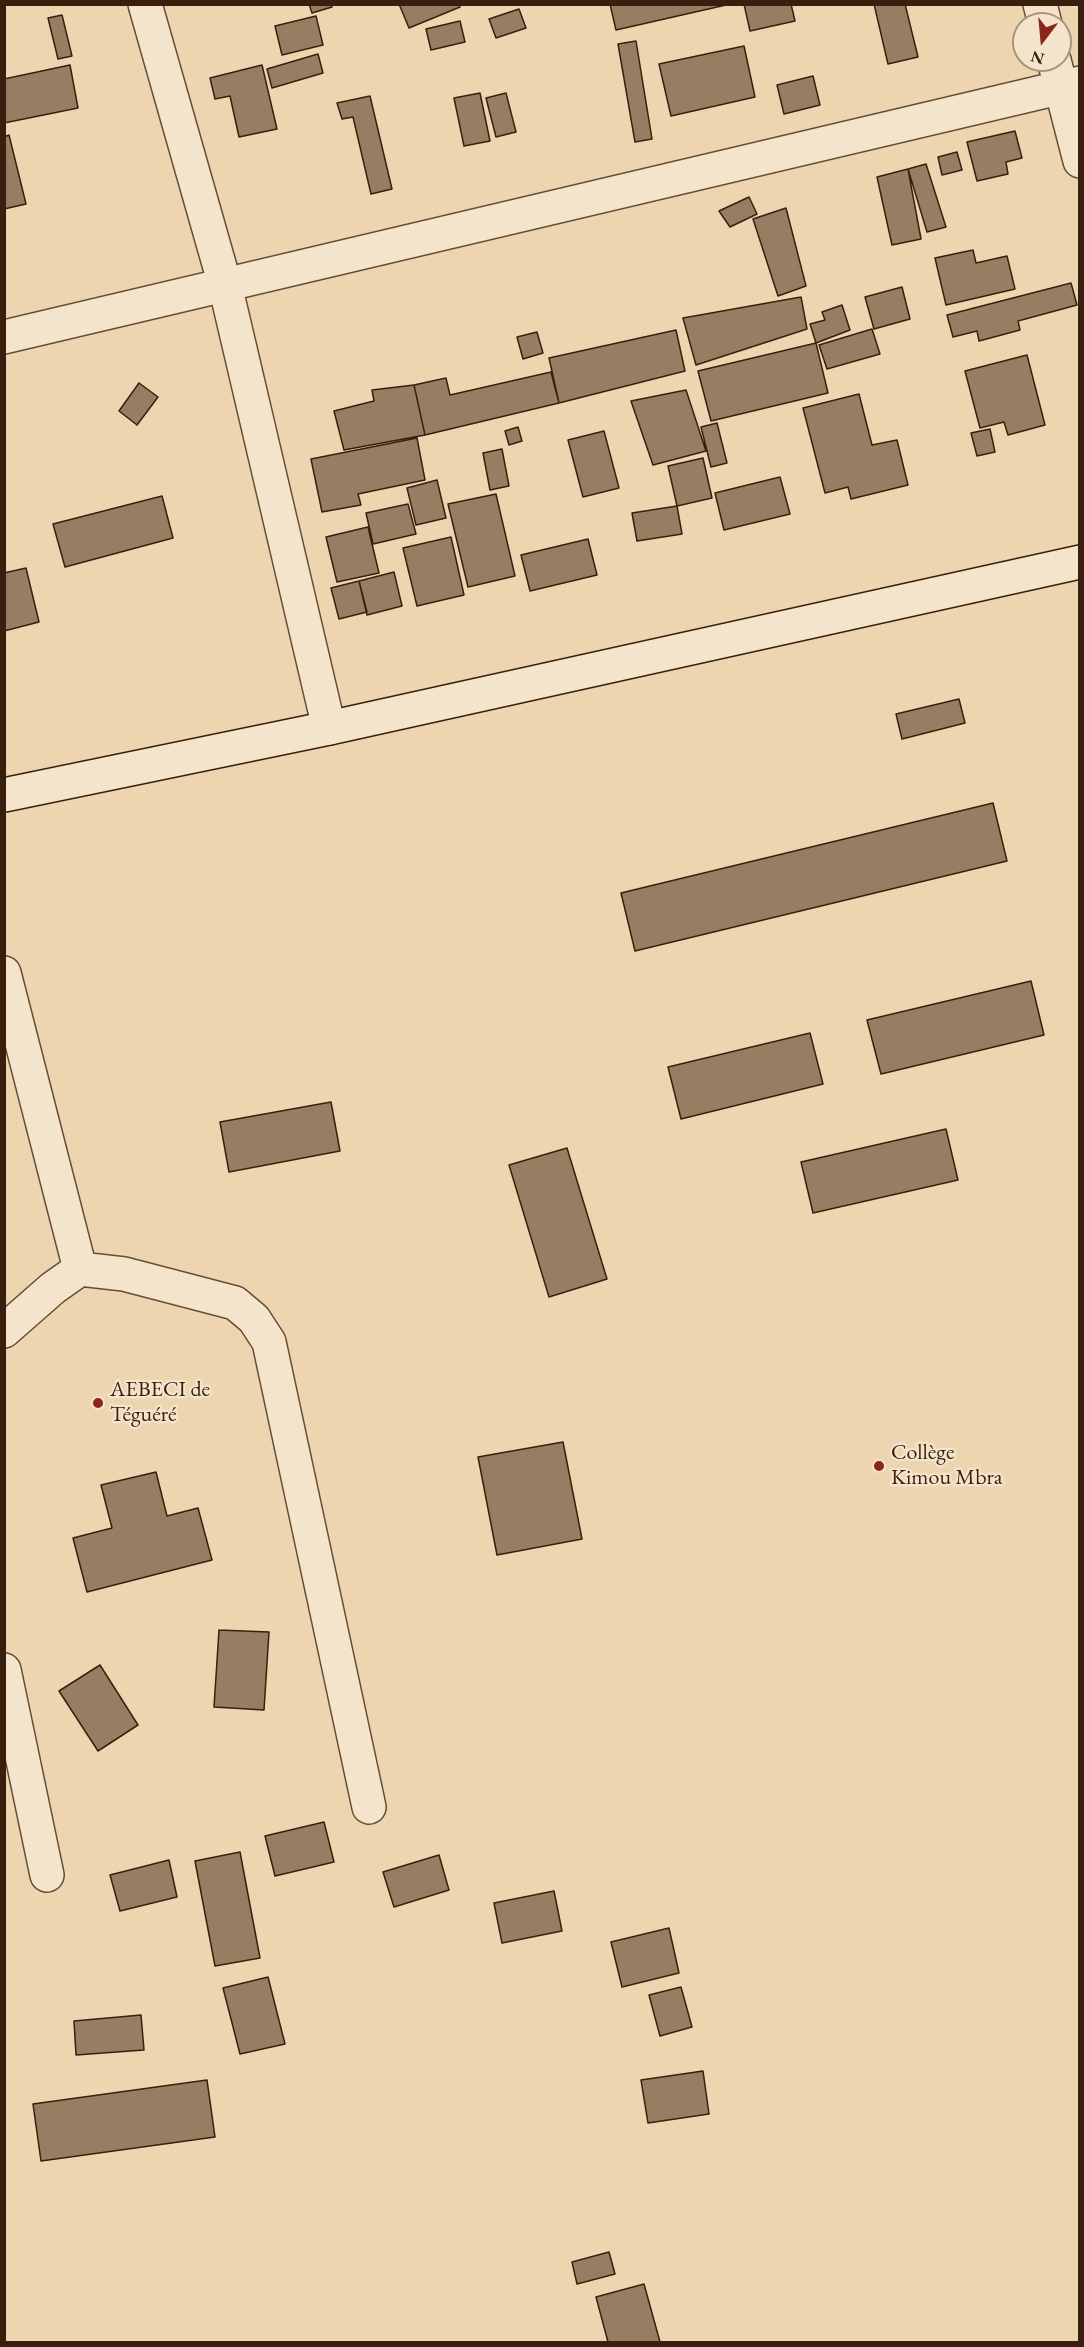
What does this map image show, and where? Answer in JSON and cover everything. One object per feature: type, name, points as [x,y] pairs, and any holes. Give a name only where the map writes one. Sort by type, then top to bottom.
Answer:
[{"type":"street","points":[[144,4],[225,285],[329,728]]},
{"type":"street","points":[[4,337],[225,285],[1065,77],[1080,161]]},
{"type":"street","points":[[4,795],[329,728],[1080,562]]},
{"type":"street","points":[[4,973],[80,1269]]},
{"type":"street","points":[[4,1331],[53,1288],[80,1269],[124,1274],[235,1303],[254,1319],[269,1342],[369,1807]]},
{"type":"street","points":[[4,1670],[47,1875]]},
{"type":"building","points":[[309,4],[331,4],[332,7],[312,13]]},
{"type":"building","points":[[399,4],[459,4],[460,7],[409,28]]},
{"type":"building","points":[[610,4],[726,4],[726,5],[616,30]]},
{"type":"building","points":[[744,4],[791,4],[795,21],[750,31]]},
{"type":"building","points":[[874,4],[905,4],[918,57],[888,64]]},
{"type":"building","points":[[519,9],[526,28],[496,38],[489,19]]},
{"type":"building","points":[[62,15],[72,56],[58,59],[48,18]]},
{"type":"building","points":[[316,16],[323,45],[282,55],[275,26]]},
{"type":"building","points":[[460,21],[465,42],[431,50],[426,29]]},
{"type":"building","points":[[636,41],[652,139],[635,142],[618,44]]},
{"type":"building","points":[[744,46],[755,97],[671,116],[659,64]]},
{"type":"building","points":[[318,54],[323,73],[272,88],[267,69]]},
{"type":"building","points":[[70,65],[78,108],[4,123],[4,79]]},
{"type":"building","points":[[262,65],[277,129],[239,137],[230,96],[215,99],[210,78]]},
{"type":"building","points":[[813,76],[820,105],[784,114],[777,85]]},
{"type":"building","points":[[480,93],[490,141],[464,146],[454,98]]},
{"type":"building","points":[[506,93],[516,132],[496,137],[486,98]]},
{"type":"building","points":[[370,96],[392,189],[371,194],[353,117],[342,119],[337,103]]},
{"type":"building","points":[[1015,131],[1022,158],[1006,162],[1008,174],[977,181],[967,142]]},
{"type":"building","points":[[9,135],[26,204],[4,209],[4,137]]},
{"type":"building","points":[[957,152],[962,170],[942,175],[938,157]]},
{"type":"building","points":[[926,164],[946,227],[927,232],[908,169]]},
{"type":"building","points":[[908,169],[921,239],[892,245],[877,177]]},
{"type":"building","points":[[749,197],[757,214],[730,227],[719,211]]},
{"type":"building","points":[[786,208],[806,286],[778,296],[753,219]]},
{"type":"building","points":[[973,250],[976,263],[1007,256],[1015,289],[946,305],[935,258]]},
{"type":"building","points":[[1071,283],[1077,305],[1018,321],[1020,330],[979,341],[977,331],[953,337],[947,315]]},
{"type":"building","points":[[902,287],[910,319],[874,329],[865,297]]},
{"type":"building","points":[[801,297],[807,329],[696,365],[683,318]]},
{"type":"building","points":[[842,305],[850,330],[816,343],[810,324],[825,320],[822,312]]},
{"type":"building","points":[[872,329],[880,354],[827,369],[819,345]]},
{"type":"building","points":[[676,330],[685,371],[559,403],[549,358]]},
{"type":"building","points":[[537,332],[543,353],[523,359],[517,337]]},
{"type":"building","points":[[816,343],[828,393],[711,421],[698,371]]},
{"type":"building","points":[[1027,355],[1045,425],[1008,435],[1004,422],[980,428],[965,371]]},
{"type":"building","points":[[551,372],[559,403],[425,435],[414,385],[446,378],[450,395]]},
{"type":"building","points":[[139,383],[158,397],[137,425],[119,411]]},
{"type":"building","points":[[414,385],[425,435],[344,450],[334,411],[374,401],[372,390]]},
{"type":"building","points":[[686,390],[706,451],[653,465],[631,401]]},
{"type":"building","points":[[859,394],[872,445],[897,440],[908,485],[851,499],[848,487],[825,493],[803,408]]},
{"type":"building","points":[[717,423],[727,463],[711,467],[701,427]]},
{"type":"building","points":[[518,427],[522,441],[509,445],[505,431]]},
{"type":"building","points":[[990,429],[995,452],[977,456],[971,433]]},
{"type":"building","points":[[604,431],[619,488],[583,497],[568,440]]},
{"type":"building","points":[[417,438],[425,480],[358,494],[361,505],[322,512],[311,459]]},
{"type":"building","points":[[502,449],[509,486],[490,490],[483,453]]},
{"type":"building","points":[[703,458],[712,498],[677,506],[668,466]]},
{"type":"building","points":[[780,477],[790,514],[724,530],[715,493]]},
{"type":"building","points":[[437,480],[446,518],[416,525],[407,488]]},
{"type":"building","points":[[496,494],[515,576],[468,587],[448,504]]},
{"type":"building","points":[[162,496],[173,538],[65,567],[53,524]]},
{"type":"building","points":[[408,504],[416,534],[373,544],[366,513]]},
{"type":"building","points":[[677,506],[682,534],[637,541],[632,513]]},
{"type":"building","points":[[368,527],[379,573],[337,582],[326,537]]},
{"type":"building","points":[[451,537],[464,595],[417,606],[403,548]]},
{"type":"building","points":[[588,539],[597,575],[530,591],[521,555]]},
{"type":"building","points":[[26,568],[39,622],[4,631],[4,573]]},
{"type":"building","points":[[394,572],[402,606],[367,615],[359,581]]},
{"type":"building","points":[[359,581],[367,612],[339,619],[331,588]]},
{"type":"building","points":[[959,699],[965,723],[902,739],[896,714]]},
{"type":"building","points":[[993,803],[1007,861],[635,951],[621,893]]},
{"type":"building","points":[[1031,981],[1044,1035],[881,1074],[867,1020]]},
{"type":"building","points":[[810,1033],[823,1084],[681,1119],[668,1067]]},
{"type":"building","points":[[331,1102],[340,1151],[229,1172],[220,1122]]},
{"type":"building","points":[[946,1129],[958,1180],[813,1213],[801,1162]]},
{"type":"building","points":[[567,1148],[607,1279],[549,1297],[509,1165]]},
{"type":"building","points":[[563,1442],[582,1539],[497,1555],[478,1457]]},
{"type":"building","points":[[156,1472],[167,1516],[198,1508],[212,1560],[87,1592],[73,1538],[112,1528],[101,1485]]},
{"type":"building","points":[[219,1630],[269,1632],[264,1710],[214,1707]]},
{"type":"building","points":[[100,1665],[138,1725],[98,1751],[59,1691]]},
{"type":"building","points":[[324,1822],[334,1862],[275,1876],[265,1836]]},
{"type":"building","points":[[240,1852],[260,1958],[215,1966],[195,1861]]},
{"type":"building","points":[[439,1855],[449,1890],[394,1907],[383,1872]]},
{"type":"building","points":[[169,1860],[177,1897],[120,1911],[110,1875]]},
{"type":"building","points":[[554,1891],[562,1931],[502,1943],[494,1903]]},
{"type":"building","points":[[669,1928],[679,1973],[622,1987],[611,1942]]},
{"type":"building","points":[[268,1977],[285,2044],[240,2054],[223,1988]]},
{"type":"building","points":[[681,1987],[692,2027],[660,2036],[649,1995]]},
{"type":"building","points":[[141,2015],[144,2050],[76,2055],[74,2021]]},
{"type":"building","points":[[703,2071],[709,2114],[648,2123],[641,2080]]},
{"type":"building","points":[[207,2080],[215,2137],[41,2161],[33,2104]]},
{"type":"building","points":[[609,2252],[615,2274],[577,2284],[572,2262]]},
{"type":"building","points":[[644,2284],[660,2342],[608,2342],[596,2297]]},
{"type":"place","name":"AEBECI de Téguéré","points":[[98,1403]]},
{"type":"place","name":"Collège Kimou Mbra","points":[[879,1466]]}]
